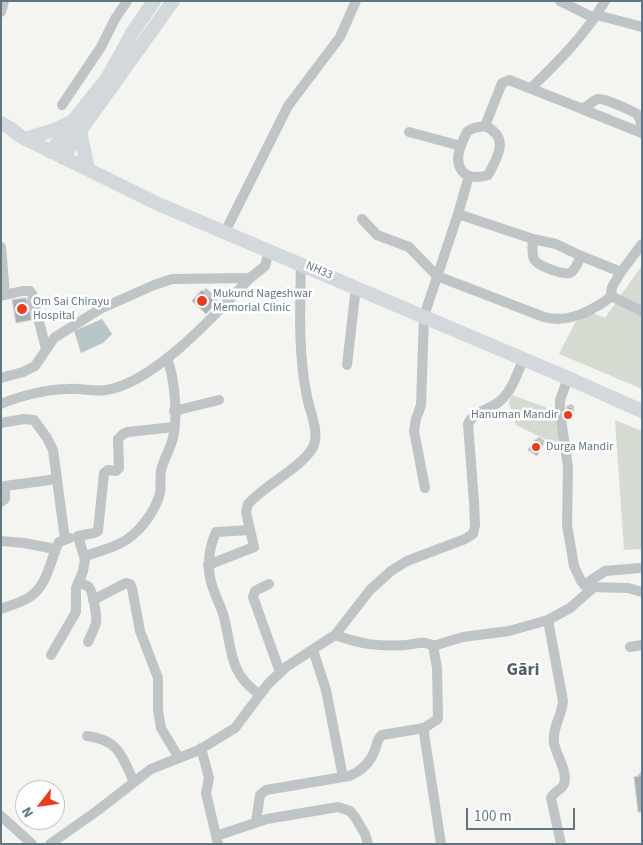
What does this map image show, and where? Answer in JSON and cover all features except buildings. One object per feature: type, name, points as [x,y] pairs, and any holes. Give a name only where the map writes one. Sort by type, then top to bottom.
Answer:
[{"type":"main road","points":[[57,155],[108,77],[132,33],[154,1]]},
{"type":"main road","points":[[1,134],[5,136],[21,136],[76,127],[173,1]]},
{"type":"main road","name":"NH33","points":[[1,124],[57,155],[158,204],[424,316],[642,411]]},
{"type":"main road","points":[[76,127],[88,169]]},
{"type":"street","points":[[1,12],[4,1]]},
{"type":"street","points":[[62,105],[101,47],[115,19],[127,1]]},
{"type":"street","points":[[225,232],[288,106],[340,37],[356,1]]},
{"type":"street","points":[[560,1],[596,17],[642,27]]},
{"type":"street","points":[[531,88],[568,51],[596,17],[605,1]]},
{"type":"street","points":[[486,126],[502,83],[509,80],[642,133]]},
{"type":"street","points":[[582,109],[597,100],[604,100],[637,114],[642,129]]},
{"type":"street","points":[[486,126],[492,129],[498,136],[500,144],[496,160],[488,175],[478,178],[469,176],[460,169],[458,159],[461,146],[467,132],[474,128],[486,126]]},
{"type":"street","points":[[409,132],[461,146]]},
{"type":"street","points":[[426,488],[414,431],[421,405],[424,316],[469,176]]},
{"type":"street","points":[[458,214],[533,239],[556,244],[621,272]]},
{"type":"street","points":[[362,219],[376,236],[409,247],[437,276],[549,319],[564,318],[590,311],[612,296]]},
{"type":"street","points":[[533,239],[534,259],[538,264],[550,269],[564,273],[571,272],[576,268],[581,256]]},
{"type":"street","points":[[642,244],[610,290],[612,296],[642,311]]},
{"type":"street","points":[[1,247],[3,296],[26,290],[30,291],[46,349]]},
{"type":"street","points":[[1,404],[18,398],[57,390],[93,391],[113,389],[133,382],[188,341],[264,266],[269,251]]},
{"type":"street","points":[[208,565],[254,547],[246,512],[248,504],[307,455],[316,439],[316,432],[307,399],[300,352],[301,264]]},
{"type":"street","points":[[1,378],[23,372],[35,366],[54,338],[74,324],[100,309],[154,285],[180,278],[250,278]]},
{"type":"street","points":[[347,365],[356,287]]},
{"type":"street","points":[[85,556],[123,542],[138,531],[160,493],[161,471],[174,427],[173,382],[167,358]]},
{"type":"street","points":[[50,844],[97,811],[151,769],[202,748],[235,728],[259,694],[280,672],[335,635],[370,590],[391,571],[407,561],[465,539],[473,534],[475,525],[474,502],[468,424],[474,416],[492,407],[505,396],[524,360]]},
{"type":"street","points":[[568,378],[560,400],[568,467],[567,525],[574,566],[581,581],[589,586],[628,588],[642,592]]},
{"type":"street","points":[[174,411],[220,400]]},
{"type":"street","points":[[1,423],[24,419],[34,420],[52,445],[65,540]]},
{"type":"street","points":[[1,609],[28,598],[36,591],[47,573],[59,542],[94,533],[98,530],[104,476],[106,471],[116,471],[119,468],[118,443],[120,436],[128,432],[174,427]]},
{"type":"street","points":[[1,502],[6,498],[2,484],[57,479]]},
{"type":"street","points":[[250,530],[216,532],[208,565],[212,585],[224,615],[230,648],[236,667],[243,681],[259,694]]},
{"type":"street","points":[[51,655],[74,617],[77,605],[76,592],[84,571],[85,556],[78,536]]},
{"type":"street","points":[[1,541],[56,549]]},
{"type":"street","points":[[335,635],[365,644],[395,646],[423,642],[433,646],[463,637],[509,631],[548,620],[570,608],[605,571],[639,568]]},
{"type":"street","points":[[78,583],[86,584],[90,587],[93,600],[96,619],[88,642]]},
{"type":"street","points":[[93,600],[126,583],[130,584],[140,631],[158,678],[158,710],[161,728],[178,758]]},
{"type":"street","points":[[269,584],[255,591],[253,596],[280,672]]},
{"type":"street","points":[[548,620],[563,702],[553,736],[565,781],[562,788],[553,794],[551,798],[561,844]]},
{"type":"street","points":[[630,647],[642,645]]},
{"type":"street","points":[[256,822],[260,795],[266,790],[343,777],[361,770],[373,754],[382,735],[424,728],[438,719],[437,668],[433,646]]},
{"type":"street","points":[[313,650],[326,690],[343,777]]},
{"type":"street","points":[[424,728],[441,844]]},
{"type":"street","points":[[87,736],[100,737],[116,748],[134,782]]},
{"type":"street","points":[[202,748],[209,778],[206,793],[217,840],[256,822],[277,816],[331,807],[344,808],[350,811],[356,817],[368,844]]},
{"type":"street","points":[[1,816],[32,844]]},
{"type":"shaded area","points":[[642,265],[642,389],[559,354],[582,309],[605,318]]},
{"type":"shaded area","points":[[102,319],[112,334],[103,343],[81,353],[74,331]]},
{"type":"shaded area","points":[[512,395],[556,411],[561,447],[516,425],[509,402]]},
{"type":"shaded area","points":[[615,420],[642,431],[642,549],[624,550]]},
{"type":"place","name":"Mukund Nageshwar Memorial Clinic","points":[[202,301]]},
{"type":"place","name":"Om Sai Chirayu Hospital","points":[[22,309]]},
{"type":"place","name":"Hanuman Mandir","points":[[568,415]]},
{"type":"place","name":"Durga Mandir","points":[[536,447]]},
{"type":"district","name":"Gāri","points":[[523,671]]}]
